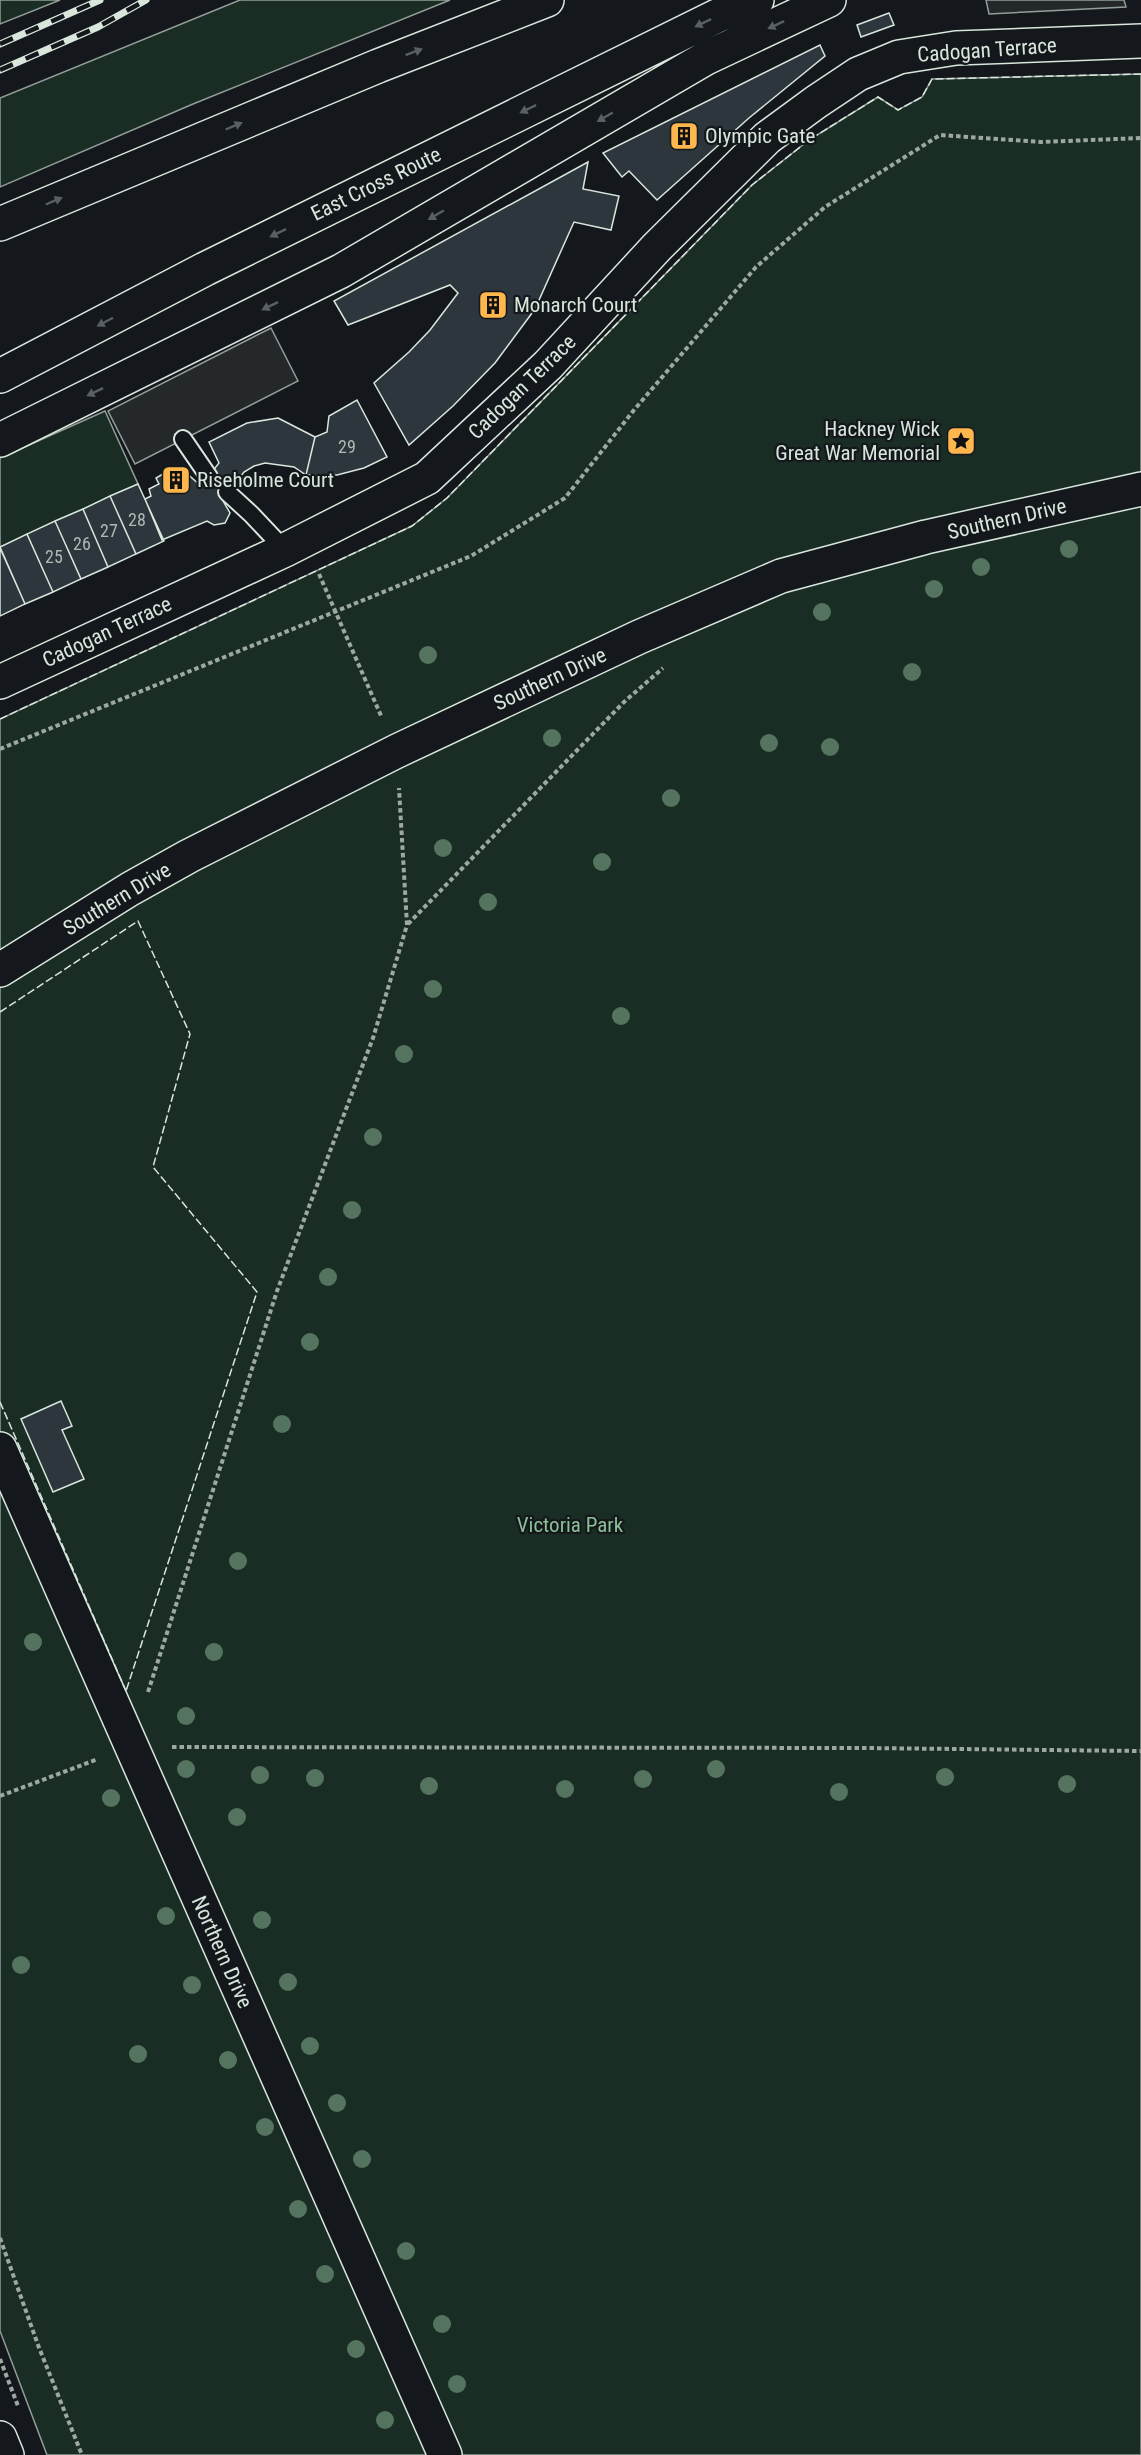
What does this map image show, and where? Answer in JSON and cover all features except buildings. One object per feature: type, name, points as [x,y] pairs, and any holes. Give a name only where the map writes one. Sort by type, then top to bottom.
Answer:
[{"type":"main road","points":[[0,224],[378,66],[547,0]]},
{"type":"main road","name":"East Cross Route","points":[[0,376],[205,268],[717,16],[757,0]]},
{"type":"main road","points":[[0,440],[341,271],[706,58],[829,0]]},
{"type":"main road","name":"Cadogan Terrace","points":[[0,682],[285,550],[427,478],[548,365],[657,247],[767,138],[858,74],[899,57],[956,48],[1141,41]]},
{"type":"main road","name":"Southern Drive","points":[[0,970],[130,889],[189,856],[397,751],[628,642],[781,576],[926,537],[1141,489]]},
{"type":"main road","name":"Northern Drive","points":[[0,1449],[445,2455]]},
{"type":"main road","points":[[0,2438],[7,2455]]},
{"type":"lane","points":[[183,440],[208,477]]},
{"type":"lane","points":[[227,492],[285,550]]},
{"type":"path","points":[[0,749],[471,556],[565,498],[634,410],[756,267],[825,207],[940,135],[1041,142],[1141,138]]},
{"type":"path","points":[[131,1747],[277,1290],[373,1038],[407,925],[397,751],[318,571]]},
{"type":"path","points":[[407,925],[624,702],[668,664]]},
{"type":"path","points":[[0,1796],[131,1747],[840,1748],[1141,1751]]},
{"type":"path","points":[[0,2238],[38,2345],[82,2455]]},
{"type":"green space","points":[[0,0],[60,0],[0,24]]},
{"type":"green space","points":[[240,0],[450,0],[193,104],[0,187],[0,98]]},
{"type":"green space","name":"Victoria Park","points":[[1141,74],[1141,2455],[47,2455],[0,2331],[0,719],[412,526],[447,498],[752,185],[809,140],[878,97],[898,110],[922,97],[932,79]]},
{"type":"green space","points":[[105,411],[138,484],[0,547],[0,458]]},
{"type":"shaded area","points":[[986,0],[1124,0],[1126,7],[989,14]]},
{"type":"shaded area","points":[[271,328],[298,381],[135,464],[108,411]]},
{"type":"railway","points":[[0,44],[100,0]]},
{"type":"railway","points":[[0,70],[98,27],[146,0]]},
{"type":"fence","points":[[0,719],[412,526],[447,498],[752,185],[809,140],[878,97],[898,110],[922,97],[932,79],[1141,74]]},
{"type":"fence","points":[[0,1012],[138,921],[190,1034],[153,1167],[257,1292],[126,1691]]},
{"type":"fence","points":[[0,1402],[126,1691]]},
{"type":"place","name":"Olympic Gate","points":[[684,136]]},
{"type":"place","name":"Monarch Court","points":[[493,305]]},
{"type":"place","name":"Hackney Wick Great War Memorial","points":[[961,441]]},
{"type":"place","name":"Riseholme Court","points":[[176,480]]}]
